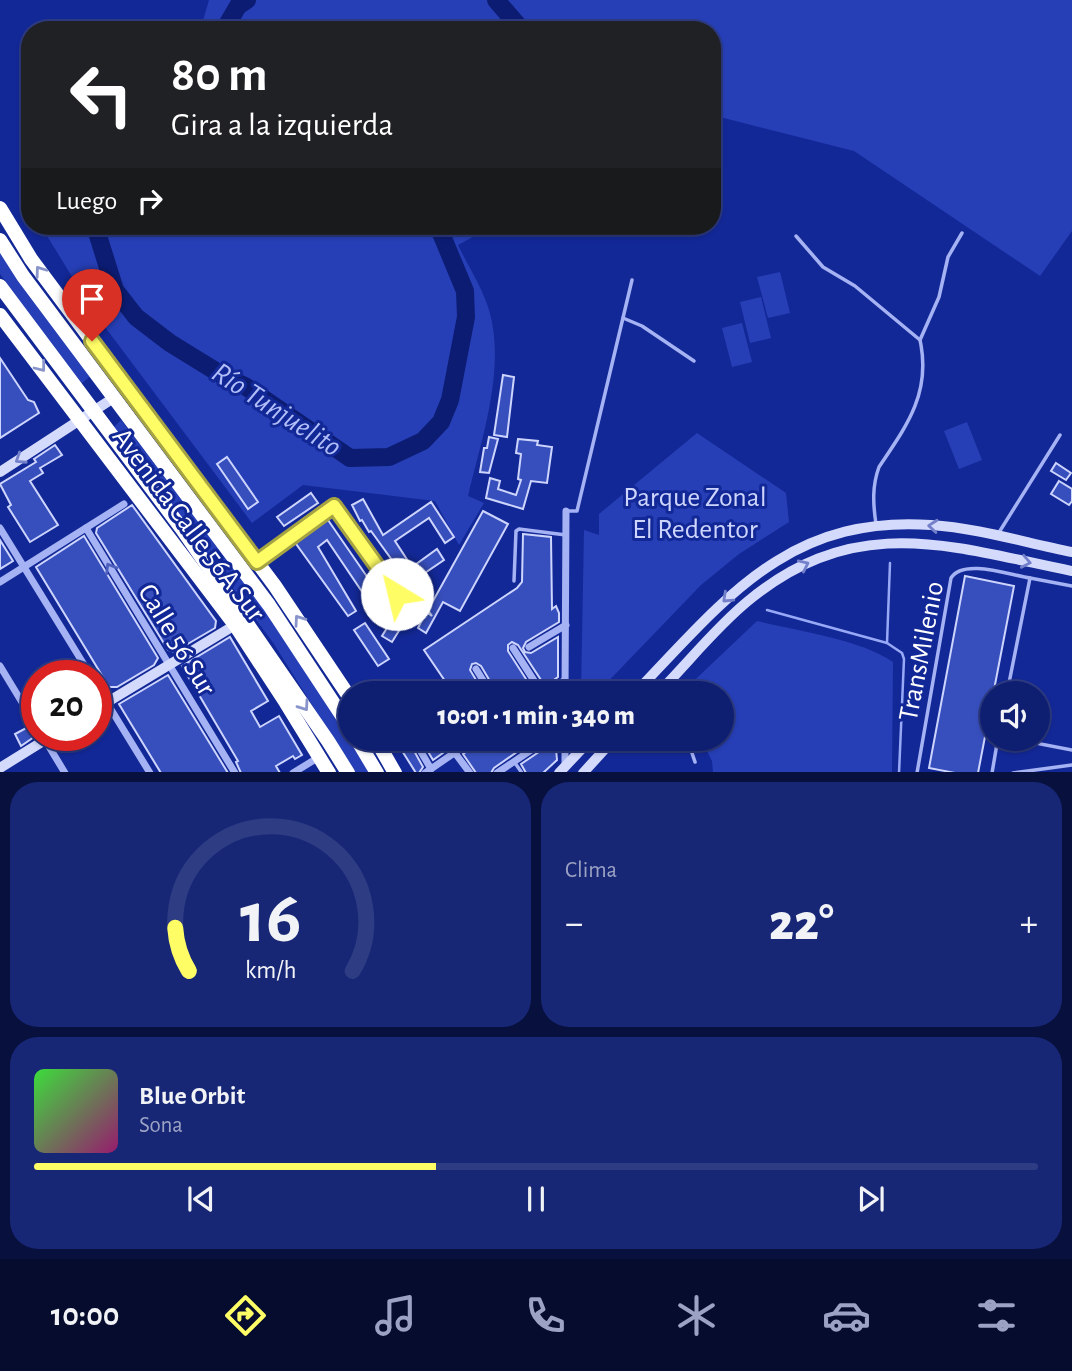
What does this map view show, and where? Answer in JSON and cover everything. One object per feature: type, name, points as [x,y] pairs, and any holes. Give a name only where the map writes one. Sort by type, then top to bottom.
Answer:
[{"type":"highway","name":"Avenida Calle 56A Sur","points":[[0,208],[53,290],[257,562],[303,625],[339,681]]},
{"type":"highway","name":"Avenida Calle 56A Sur","points":[[0,240],[23,276],[208,521],[290,635],[338,709]]},
{"type":"highway","name":"Avenida Calle 56A Sur","points":[[0,286],[182,529],[348,772]]},
{"type":"highway","name":"Avenida Calle 56A Sur","points":[[0,314],[235,625],[329,772]]},
{"type":"highway","points":[[148,509],[182,529]]},
{"type":"highway","points":[[208,521],[257,562]]},
{"type":"highway","points":[[364,751],[377,772]]},
{"type":"highway","points":[[378,751],[382,772]]},
{"type":"highway","points":[[382,751],[395,772]]},
{"type":"main road","points":[[0,471],[115,397]]},
{"type":"main road","points":[[646,681],[727,597],[760,570],[818,540],[877,526],[934,525],[1072,552]]},
{"type":"main road","points":[[678,681],[747,602],[773,582],[810,562],[845,550],[903,542],[932,544],[1072,570]]},
{"type":"main road","points":[[112,699],[235,625]]},
{"type":"main road","points":[[0,768],[26,751]]},
{"type":"main road","points":[[563,770],[578,751]]},
{"type":"main road","points":[[592,751],[597,758]]},
{"type":"main road","points":[[583,772],[603,751]]},
{"type":"street","points":[[0,582],[124,504]]},
{"type":"street","points":[[565,680],[566,511]]},
{"type":"street","points":[[0,528],[81,660]]},
{"type":"street","name":"Calle 56 Sur","points":[[86,528],[235,772]]},
{"type":"street","points":[[529,647],[566,625]]},
{"type":"street","points":[[513,648],[536,681]]},
{"type":"street","points":[[0,666],[21,701]]},
{"type":"street","points":[[476,669],[484,681]]},
{"type":"street","points":[[112,710],[150,772]]},
{"type":"street","points":[[54,751],[65,772]]},
{"type":"street","points":[[420,751],[428,771],[458,751]]},
{"type":"street","points":[[498,772],[530,751]]},
{"type":"street","points":[[563,770],[564,751]]},
{"type":"street","points":[[455,753],[470,772]]},
{"type":"street","points":[[293,772],[319,757]]},
{"type":"lane","points":[[877,526],[873,501],[876,476],[879,467],[914,414],[923,376],[920,340],[939,297],[948,257],[962,233]]},
{"type":"lane","points":[[796,236],[823,267],[855,286],[920,340]]},
{"type":"lane","points":[[566,511],[577,510],[632,280]]},
{"type":"lane","points":[[623,318],[642,326],[694,361]]},
{"type":"lane","points":[[996,537],[1060,435]]},
{"type":"lane","points":[[257,562],[334,506],[397,594],[371,614]]},
{"type":"lane","points":[[514,581],[516,531],[519,529],[566,535]]},
{"type":"lane","name":"TransMilenio","points":[[917,772],[951,578],[955,572],[967,567],[1072,586]]},
{"type":"lane","points":[[1009,681],[1030,578]]},
{"type":"lane","points":[[1050,746],[1072,750]]},
{"type":"lane","points":[[691,751],[695,762]]},
{"type":"lane","points":[[992,772],[996,751]]},
{"type":"lane","points":[[514,762],[522,772]]},
{"type":"lane","points":[[1013,772],[1072,765]]},
{"type":"green space","points":[[209,0],[1072,0],[1072,231],[1040,276],[854,151],[721,117],[721,21],[203,21]]},
{"type":"green space","points":[[47,235],[476,235],[458,245],[487,304],[493,327],[495,351],[491,400],[468,496],[484,503],[459,545],[435,501],[303,485],[252,523],[93,311]]},
{"type":"green space","points":[[0,246],[93,374],[81,384],[0,274]]},
{"type":"green space","points":[[780,272],[790,313],[768,318],[757,277]]},
{"type":"green space","points":[[761,297],[771,338],[750,343],[740,302]]},
{"type":"green space","points":[[742,323],[752,362],[732,367],[722,328]]},
{"type":"green space","points":[[121,420],[262,603],[338,721],[338,746],[274,644],[114,427]]},
{"type":"green space","points":[[967,422],[982,460],[959,469],[944,431]]},
{"type":"green space","name":"Parque Zonal El Redentor","points":[[697,433],[786,493],[789,522],[739,554],[701,585],[609,681],[581,681],[584,530],[599,535],[599,514]]},
{"type":"green space","points":[[757,621],[828,637],[879,654],[893,662],[892,772],[713,772],[707,751],[734,751],[734,681],[694,681]]},
{"type":"green space","points":[[341,751],[357,751],[371,772],[354,772]]},
{"type":"building","points":[[0,358],[28,400],[34,402],[39,413],[0,438]]},
{"type":"building","points":[[503,375],[514,377],[507,437],[494,435]]},
{"type":"building","points":[[489,437],[498,439],[489,473],[480,472],[484,448],[487,448]]},
{"type":"building","points":[[518,439],[538,441],[537,445],[552,447],[547,483],[531,481],[523,509],[486,498],[490,478],[500,481],[498,489],[516,495],[521,480],[518,479],[521,454],[516,453]]},
{"type":"building","points":[[55,445],[62,455],[40,468],[43,473],[30,481],[58,525],[30,542],[8,507],[11,505],[0,484],[36,462],[34,459]]},
{"type":"building","points":[[227,457],[258,502],[248,509],[217,464]]},
{"type":"building","points":[[1056,463],[1071,473],[1066,480],[1051,471]]},
{"type":"building","points":[[1059,481],[1072,489],[1072,501],[1069,505],[1051,494]]},
{"type":"building","points":[[311,493],[318,503],[284,526],[277,517]]},
{"type":"building","points":[[363,499],[383,535],[431,502],[454,537],[445,543],[429,518],[395,541],[412,567],[437,549],[444,560],[419,577],[423,582],[413,589],[371,531],[360,521],[352,505]]},
{"type":"building","points":[[132,505],[216,621],[215,628],[174,652],[168,650],[96,533],[97,528]]},
{"type":"building","points":[[483,511],[508,524],[460,611],[443,602],[426,633],[418,628],[426,612],[432,616],[428,610]]},
{"type":"building","points":[[328,520],[379,594],[369,602],[327,540],[318,547],[356,611],[348,616],[294,541]]},
{"type":"building","points":[[523,534],[551,537],[552,609],[556,606],[559,622],[526,642],[523,648],[525,652],[531,653],[558,637],[558,677],[552,681],[542,681],[518,645],[512,642],[508,645],[508,651],[527,681],[490,681],[481,666],[476,663],[472,664],[470,670],[477,681],[445,681],[424,650],[522,582]]},
{"type":"building","points":[[84,536],[158,658],[154,665],[117,687],[112,687],[112,660],[93,660],[36,567]]},
{"type":"building","points":[[0,540],[13,561],[0,569]]},
{"type":"building","points":[[965,576],[1014,586],[996,681],[980,681],[980,751],[982,751],[978,772],[950,772],[929,768]]},
{"type":"building","points":[[405,599],[415,605],[392,642],[382,636]]},
{"type":"building","points":[[365,623],[389,659],[378,666],[354,630]]},
{"type":"building","points":[[230,637],[268,701],[251,711],[260,727],[279,716],[302,755],[295,759],[293,756],[276,766],[279,772],[241,772],[236,762],[238,761],[182,666]]},
{"type":"building","points":[[168,675],[227,772],[160,772],[119,704]]},
{"type":"building","points":[[21,731],[21,746],[15,734]]},
{"type":"building","points":[[402,751],[414,751],[423,767],[420,772],[415,772]]},
{"type":"building","points":[[428,751],[446,751],[433,760]]},
{"type":"building","points":[[467,751],[518,751],[492,772],[475,772],[463,754]]},
{"type":"building","points":[[540,751],[556,751],[557,760],[544,772],[525,772],[521,764]]},
{"type":"waterway","name":"Río Tunjuelito","points":[[229,21],[238,6],[247,0]]},
{"type":"waterway","name":"Río Tunjuelito","points":[[496,0],[514,21]]},
{"type":"waterway","name":"Río Tunjuelito","points":[[98,235],[115,290],[136,317],[170,343],[245,386],[350,458],[389,457],[423,441],[441,422],[450,400],[466,317],[465,291],[442,235]]},
{"type":"waterway","points":[[887,643],[890,563]]},
{"type":"waterway","points":[[767,610],[887,643],[902,653],[904,659],[899,772]]},
{"type":"route","points":[[92,341],[257,562],[334,506],[397,594]]}]
